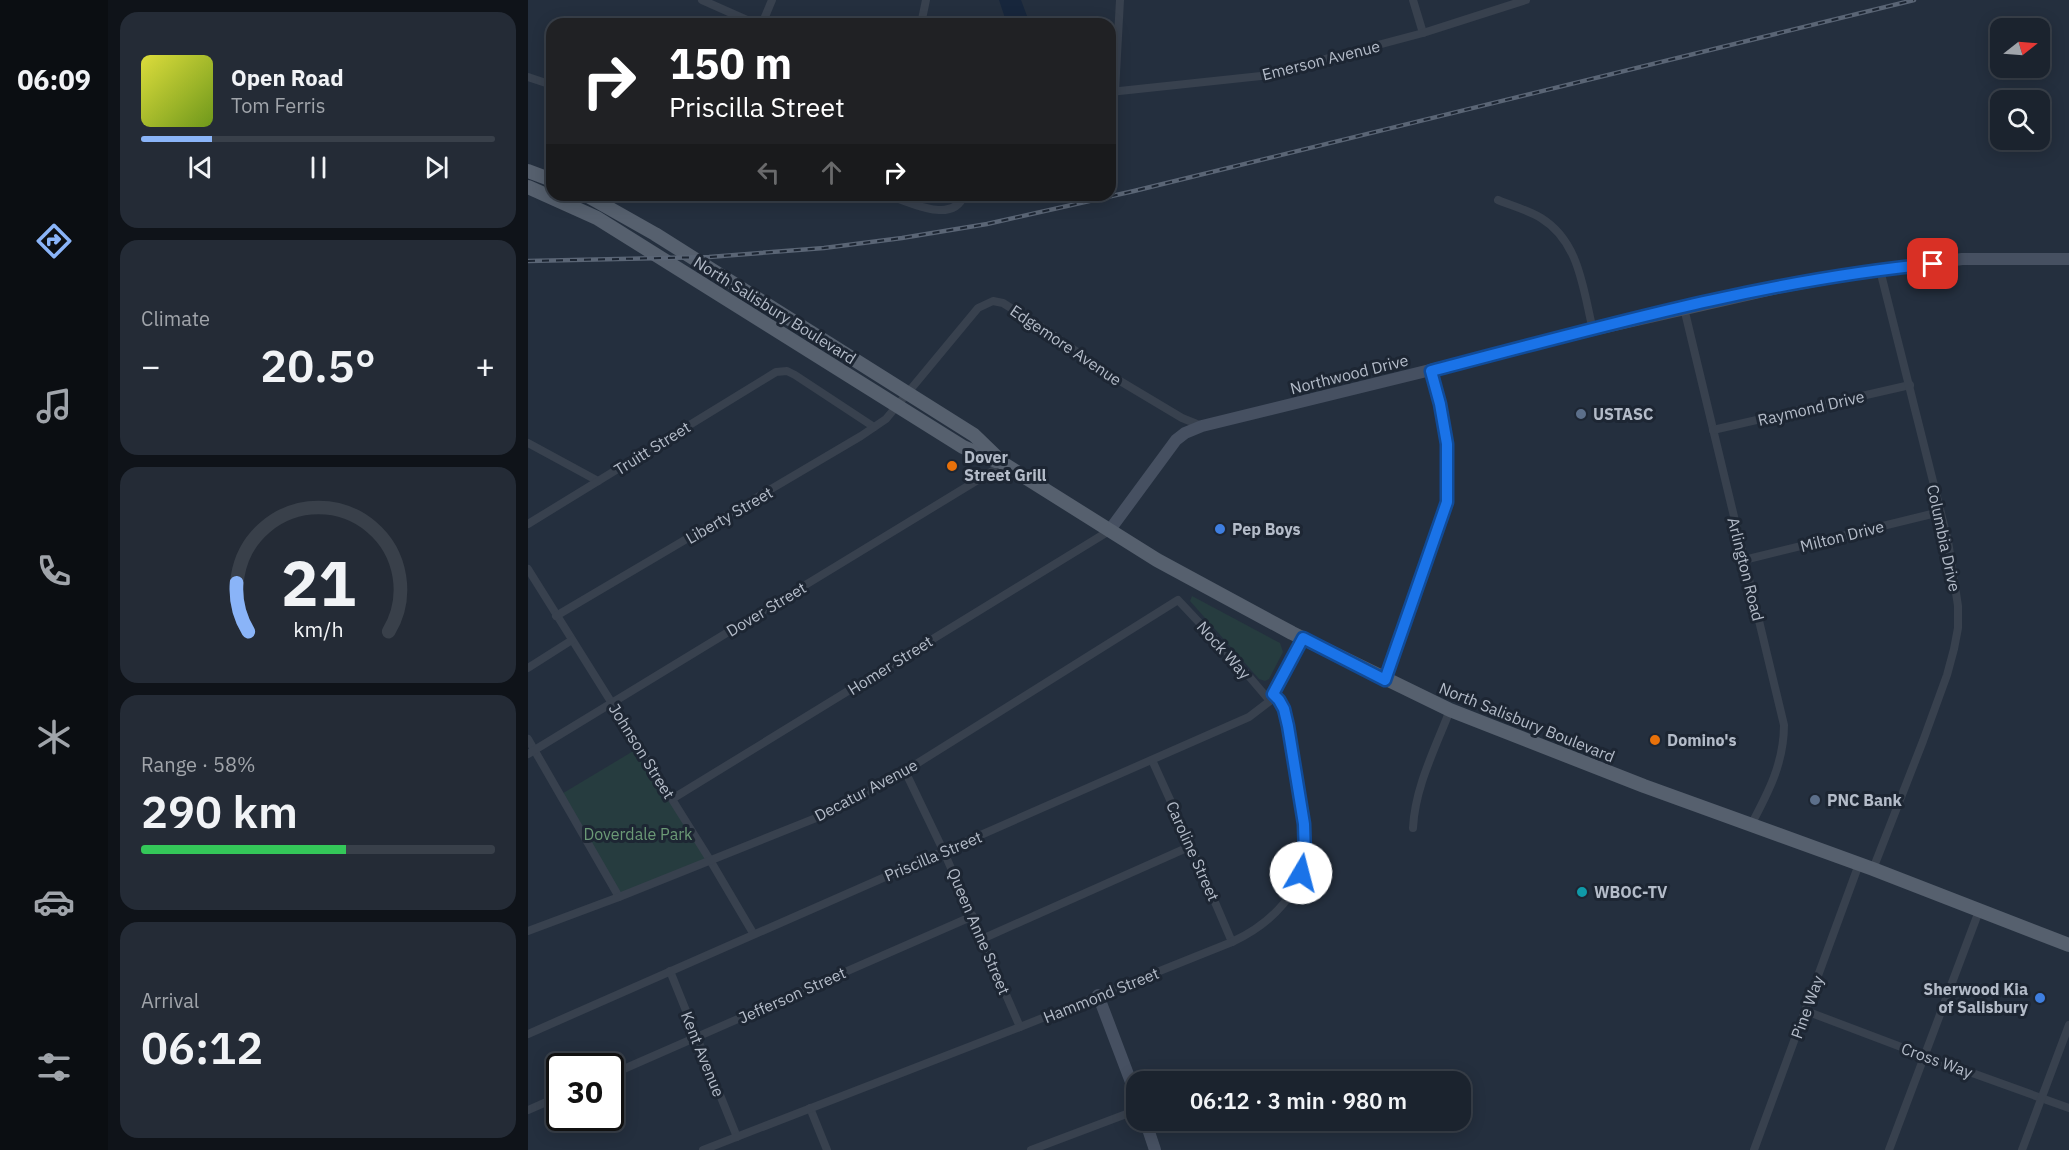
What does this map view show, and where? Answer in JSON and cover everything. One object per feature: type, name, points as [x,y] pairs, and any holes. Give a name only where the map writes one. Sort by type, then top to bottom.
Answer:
[{"type":"main road","points":[[528,171],[546,178]]},
{"type":"main road","name":"North Salisbury Boulevard","points":[[528,187],[546,195]]},
{"type":"main road","name":"North Salisbury Boulevard","points":[[559,201],[597,218],[637,242],[963,447],[1004,464],[1177,571],[1385,680],[1450,711],[1536,745],[1873,869],[2069,945]]},
{"type":"main road","name":"North Salisbury Boulevard","points":[[597,201],[655,234],[974,435],[1004,464]]},
{"type":"street","points":[[702,0],[742,18]]},
{"type":"street","points":[[764,18],[772,0]]},
{"type":"street","points":[[922,18],[926,0]]},
{"type":"street","points":[[1116,46],[1120,0]]},
{"type":"street","points":[[1413,0],[1423,33]]},
{"type":"street","name":"Emerson Avenue","points":[[1116,92],[1261,76],[1423,33],[1526,0]]},
{"type":"street","points":[[528,77],[546,83]]},
{"type":"street","points":[[1498,200],[1540,218],[1557,230],[1568,243],[1575,259],[1593,330]]},
{"type":"street","points":[[906,201],[933,210],[945,211],[955,208],[962,201]]},
{"type":"street","name":"Northwood Drive","points":[[1109,531],[1170,446],[1185,433],[1202,426],[1781,286],[1962,259],[2069,260]]},
{"type":"street","name":"Columbia Drive","points":[[1873,869],[1923,741],[1954,649],[1958,628],[1958,606],[1952,563],[1880,270]]},
{"type":"street","name":"Edgemore Avenue","points":[[897,406],[978,309],[993,301],[1003,303],[1046,330],[1110,375],[1182,418],[1202,426]]},
{"type":"street","name":"Arlington Road","points":[[1684,308],[1784,725],[1783,749],[1773,784],[1751,825]]},
{"type":"street","name":"Truitt Street","points":[[528,524],[776,372],[787,371],[795,375],[874,427]]},
{"type":"street","points":[[1385,680],[1447,502],[1447,444],[1431,371]]},
{"type":"street","name":"Raymond Drive","points":[[1713,430],[1910,385]]},
{"type":"street","name":"Liberty Street","points":[[556,616],[874,427],[897,406]]},
{"type":"street","points":[[528,443],[598,481]]},
{"type":"street","name":"Dover Street","points":[[531,752],[1004,464]]},
{"type":"street","name":"Milton Drive","points":[[1744,561],[1940,512]]},
{"type":"street","name":"Homer Street","points":[[672,799],[1109,531]]},
{"type":"street","name":"Johnson Street","points":[[528,569],[710,860],[753,933]]},
{"type":"street","name":"Nock Way","points":[[1178,600],[1271,697]]},
{"type":"street","name":"Decatur Avenue","points":[[528,931],[826,814],[905,771],[1178,600]]},
{"type":"street","name":"Priscilla Street","points":[[528,1034],[753,933],[945,852],[1249,717],[1271,697],[1303,638]]},
{"type":"street","points":[[528,668],[572,640]]},
{"type":"street","name":"Hammond Street","points":[[707,1149],[1020,1027],[1252,933],[1282,907],[1299,879],[1305,857],[1304,824],[1288,726],[1279,700],[1271,697]]},
{"type":"street","points":[[1413,828],[1413,814],[1419,788],[1450,711]]},
{"type":"street","points":[[528,739],[531,752],[619,897]]},
{"type":"street","name":"Caroline Street","points":[[1152,760],[1232,942]]},
{"type":"street","name":"Queen Anne Street","points":[[905,771],[945,852],[1020,1027]]},
{"type":"street","points":[[982,939],[1191,846]]},
{"type":"street","name":"Pine Way","points":[[1754,1150],[1858,864]]},
{"type":"street","points":[[1889,1150],[1979,911]]},
{"type":"street","name":"Jefferson Street","points":[[624,1069],[973,916]]},
{"type":"street","name":"Kent Avenue","points":[[670,971],[737,1137]]},
{"type":"street","points":[[1098,995],[1127,1071]]},
{"type":"street","name":"Cross Way","points":[[1806,1011],[2069,1108]]},
{"type":"street","points":[[2022,1150],[2069,1025]]},
{"type":"street","points":[[528,1110],[546,1102]]},
{"type":"street","points":[[810,1108],[827,1150]]},
{"type":"street","points":[[1031,1150],[1126,1114]]},
{"type":"street","points":[[1149,1131],[1155,1150]]},
{"type":"green space","points":[[1192,596],[1280,643],[1283,652],[1269,679],[1265,681],[1259,679],[1190,601]]},
{"type":"green space","name":"Doverdale Park","points":[[640,747],[710,860],[619,897],[560,795]]},
{"type":"water","points":[[999,0],[1021,0],[1028,18],[1005,18]]},
{"type":"railway","points":[[1116,195],[1914,0]]},
{"type":"railway","points":[[528,261],[709,257],[824,248],[987,224],[1089,201]]},
{"type":"place","name":"USTASC","points":[[1581,414]]},
{"type":"place","name":"Dover Street Grill","points":[[952,466]]},
{"type":"place","name":"Pep Boys","points":[[1220,529]]},
{"type":"place","name":"Domino's","points":[[1655,740]]},
{"type":"place","name":"PNC Bank","points":[[1815,800]]},
{"type":"place","name":"WBOC-TV","points":[[1582,892]]},
{"type":"place","name":"Sherwood Kia of Salisbury","points":[[2040,998]]},
{"type":"route","points":[[1301,873],[1306,843],[1304,824],[1284,709],[1273,694],[1303,638],[1385,680],[1447,502],[1447,444],[1431,371],[1616,324],[1781,286],[1933,264]]}]
